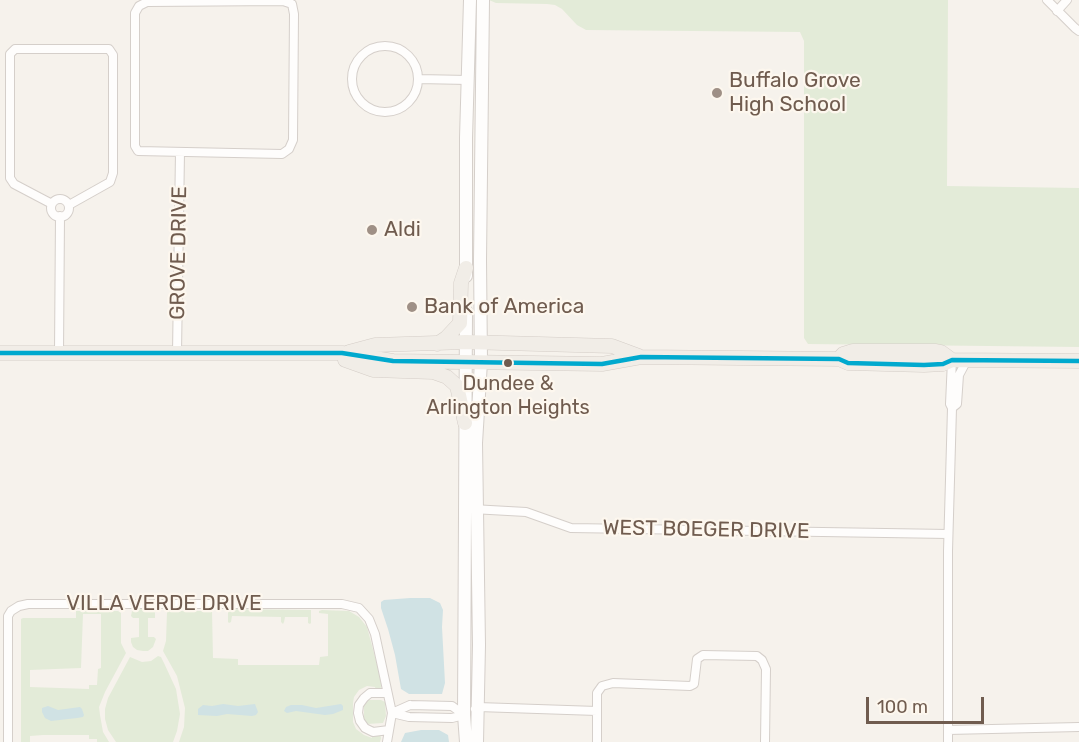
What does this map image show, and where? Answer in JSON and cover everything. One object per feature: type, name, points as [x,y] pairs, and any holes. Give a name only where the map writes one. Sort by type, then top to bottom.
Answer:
[{"type":"main road","points":[[470,0],[466,138],[465,423],[479,645],[477,742]]},
{"type":"main road","points":[[466,742],[464,715],[472,509],[481,362],[483,0]]},
{"type":"main road","points":[[436,344],[446,338],[460,323],[461,284],[466,268]]},
{"type":"main road","points":[[342,353],[375,345],[466,342],[612,346],[641,357]]},
{"type":"main road","points":[[0,353],[342,353],[393,361],[602,364],[641,357],[839,359],[848,363],[870,364],[937,364],[952,360],[1079,361]]},
{"type":"main road","points":[[326,353],[373,370],[433,372],[447,377],[457,386],[465,423]]},
{"type":"street","points":[[1047,0],[1079,31]]},
{"type":"street","points":[[1057,11],[1067,0]]},
{"type":"street","points":[[283,1],[292,4],[294,14],[293,140],[289,148],[282,154],[180,152],[138,151],[135,146],[135,13],[139,6],[147,2],[283,1]]},
{"type":"street","points":[[378,46],[388,46],[399,48],[408,54],[414,63],[418,79],[414,95],[407,104],[397,110],[386,112],[375,111],[365,106],[357,98],[352,88],[351,77],[359,57],[378,46]]},
{"type":"street","points":[[52,204],[14,184],[10,178],[10,54],[15,49],[109,49],[113,55],[113,173],[110,182],[69,205]]},
{"type":"street","points":[[418,79],[468,80]]},
{"type":"street","name":"GROVE DRIVE","points":[[177,353],[180,152]]},
{"type":"street","points":[[55,200],[65,200],[69,205],[66,214],[60,216],[53,213],[52,204],[55,200]]},
{"type":"street","points":[[59,353],[60,216]]},
{"type":"street","points":[[948,742],[948,534],[952,360]]},
{"type":"street","points":[[952,408],[957,404],[959,375],[967,360]]},
{"type":"street","name":"WEST BOEGER DRIVE","points":[[472,509],[526,512],[572,528],[948,534]]},
{"type":"street","name":"VILLA VERDE DRIVE","points":[[8,742],[8,616],[19,606],[28,604],[342,604],[359,608],[369,619],[375,634],[392,713],[387,742]]},
{"type":"street","points":[[597,742],[597,693],[602,686],[608,683],[690,686],[694,684],[695,663],[703,655],[757,656],[762,660],[766,669],[765,742]]},
{"type":"street","points":[[387,693],[370,693],[363,698],[358,713],[365,728],[373,732],[389,730]]},
{"type":"street","points":[[392,713],[409,717],[452,718],[464,715],[478,707],[597,711]]},
{"type":"street","points":[[948,730],[1079,727]]},
{"type":"green space","points":[[489,0],[948,0],[947,186],[1079,188],[1079,347],[808,344],[804,338],[804,41],[800,32],[586,30],[555,5],[496,3]]},
{"type":"green space","points":[[135,609],[152,609],[155,613],[155,618],[148,618],[148,637],[156,639],[153,647],[148,651],[137,650],[131,642],[131,638],[139,637],[139,618],[131,616]]},
{"type":"green space","points":[[229,609],[311,610],[311,623],[308,623],[308,617],[285,617],[283,624],[281,617],[232,616],[229,623]]},
{"type":"green space","points":[[322,610],[349,611],[359,617],[367,627],[382,683],[380,690],[367,686],[359,690],[354,697],[353,722],[356,729],[364,735],[372,738],[380,734],[380,742],[179,742],[184,727],[185,708],[177,676],[163,651],[168,611],[212,611],[213,658],[238,659],[238,665],[319,665],[320,657],[328,656],[328,614],[319,613]]},
{"type":"green space","points":[[76,611],[118,611],[121,613],[121,643],[126,653],[99,707],[103,732],[109,742],[97,742],[97,739],[89,739],[89,735],[43,735],[30,736],[30,742],[21,742],[21,619],[76,618]],"holes":[[[83,614],[101,614],[101,668],[98,669],[97,685],[89,685],[89,689],[30,687],[30,670],[81,668]]]},
{"type":"green space","points":[[158,656],[161,657],[176,689],[180,714],[173,742],[116,742],[108,730],[105,719],[108,698],[130,657],[142,662],[151,661]]},
{"type":"green space","points":[[367,700],[385,702],[386,716],[383,723],[367,724],[364,721],[364,703]]},
{"type":"shaded area","points":[[430,598],[440,603],[443,610],[445,683],[442,694],[409,694],[401,689],[381,602]]},
{"type":"shaded area","points":[[255,704],[258,712],[252,716],[198,715],[198,709],[203,705],[238,706]]},
{"type":"shaded area","points":[[341,704],[343,710],[325,715],[284,711],[291,705],[316,708]]},
{"type":"shaded area","points":[[48,706],[58,710],[80,707],[84,715],[51,721],[45,718],[42,712],[42,708]]},
{"type":"shaded area","points":[[439,730],[448,735],[449,742],[401,742],[405,733]]},
{"type":"transit line","points":[[0,353],[342,353],[393,361],[602,364],[641,357],[839,359],[848,363],[924,365],[943,364],[952,360],[1079,361]]},
{"type":"place","name":"Buffalo Grove High School","points":[[717,93]]},
{"type":"place","name":"Aldi","points":[[372,230]]},
{"type":"place","name":"Bank of America","points":[[412,307]]},
{"type":"place","name":"Dundee & Arlington Heights","points":[[508,363]]}]
